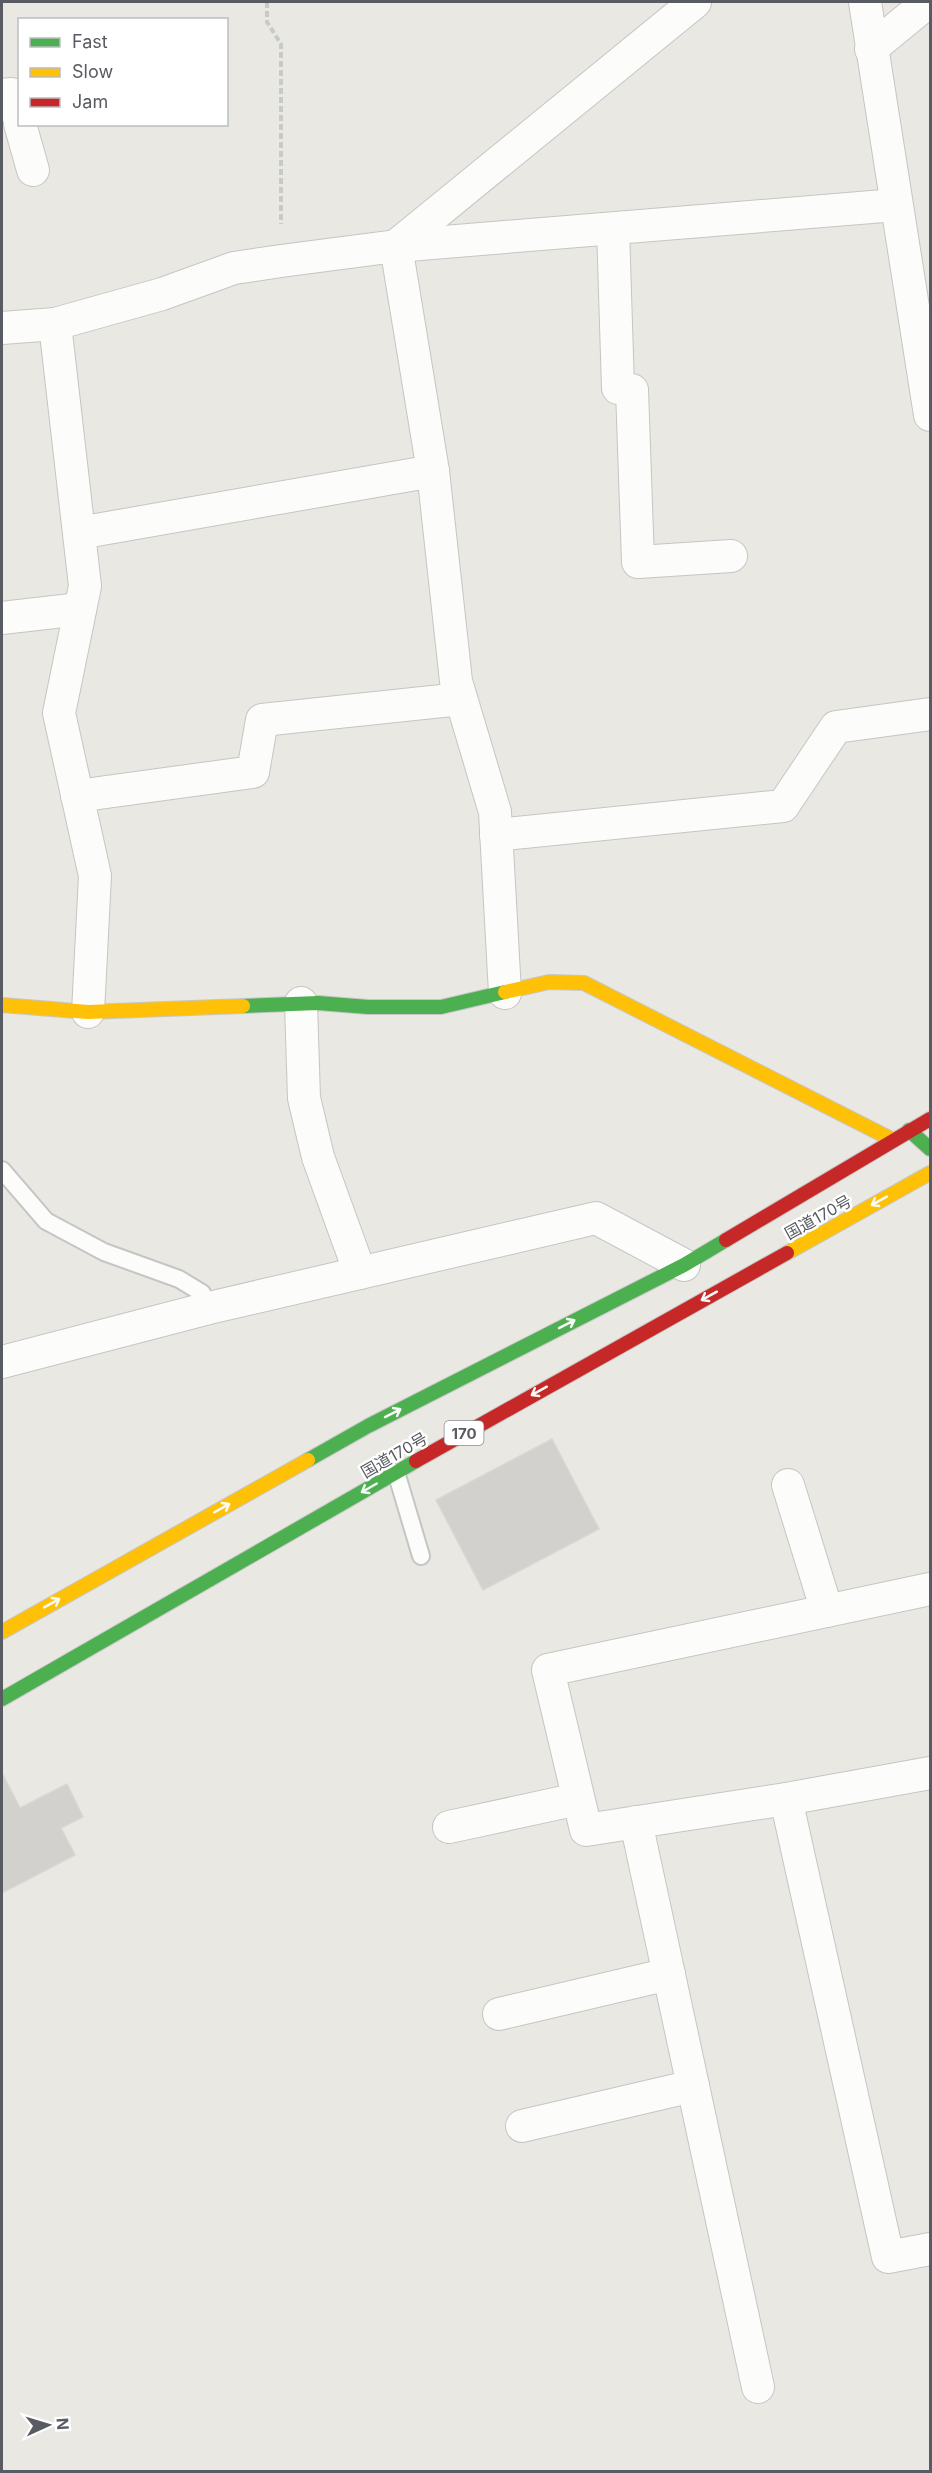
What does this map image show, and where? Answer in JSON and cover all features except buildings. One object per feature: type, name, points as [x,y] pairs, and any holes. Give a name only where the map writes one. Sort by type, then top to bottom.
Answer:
[{"type":"main road","points":[[2,1005],[88,1012],[300,1003],[441,1007],[549,982],[584,983],[893,1140]]},
{"type":"main road","name":"国道170号","points":[[2,1632],[368,1426],[684,1264],[930,1119]]},
{"type":"main road","points":[[909,1130],[930,1149]]},
{"type":"main road","name":"国道170号","points":[[2,1699],[396,1472],[930,1173]]},
{"type":"street","points":[[396,246],[695,2]]},
{"type":"street","points":[[865,2],[930,415]]},
{"type":"street","points":[[871,49],[928,2]]},
{"type":"street","points":[[2,96],[12,94],[18,116]]},
{"type":"street","points":[[21,126],[33,170]]},
{"type":"street","points":[[2,328],[55,324],[162,294],[234,268],[282,261],[396,246],[896,205]]},
{"type":"street","points":[[613,229],[618,388],[632,390],[638,562],[731,556]]},
{"type":"street","points":[[396,246],[434,471],[456,681],[495,812],[505,993]]},
{"type":"street","points":[[55,324],[85,586],[59,714],[94,876],[88,1012]]},
{"type":"street","points":[[79,533],[434,471]]},
{"type":"street","points":[[2,618],[80,609]]},
{"type":"street","points":[[77,796],[253,772],[262,720],[461,699]]},
{"type":"street","points":[[496,835],[783,806],[836,727],[930,714]]},
{"type":"street","points":[[300,1003],[304,1098],[318,1157],[360,1273]]},
{"type":"street","points":[[2,1358],[596,1218],[684,1264]]},
{"type":"street","points":[[788,1485],[827,1611]]},
{"type":"street","points":[[930,1589],[548,1670],[586,1830],[786,1799],[930,1773]]},
{"type":"street","points":[[449,1827],[578,1799]]},
{"type":"street","points":[[786,1799],[888,2257],[930,2249]]},
{"type":"street","points":[[636,1822],[758,2387]]},
{"type":"street","points":[[499,2014],[669,1974]]},
{"type":"street","points":[[522,2126],[693,2086]]},
{"type":"lane","points":[[2,1170],[46,1221],[104,1252],[179,1279],[202,1293],[209,1308]]},
{"type":"lane","points":[[396,1472],[421,1556]]},
{"type":"path","points":[[267,2],[267,22],[281,45],[282,261]]},
{"type":"traffic: fast","points":[[243,1006],[318,1003],[368,1007],[441,1007],[505,992]]},
{"type":"traffic: fast","points":[[909,1130],[930,1149]]},
{"type":"traffic: fast","points":[[308,1460],[368,1426],[684,1265],[726,1240]]},
{"type":"traffic: fast","points":[[2,1699],[416,1461]]},
{"type":"traffic: slow","points":[[505,992],[549,982],[584,983],[893,1140]]},
{"type":"traffic: slow","points":[[2,1005],[88,1012],[243,1006]]},
{"type":"traffic: slow","points":[[787,1253],[930,1173]]},
{"type":"traffic: slow","points":[[2,1632],[308,1460]]},
{"type":"traffic: jam","points":[[726,1240],[930,1119]]},
{"type":"traffic: jam","points":[[416,1461],[787,1253]]}]
